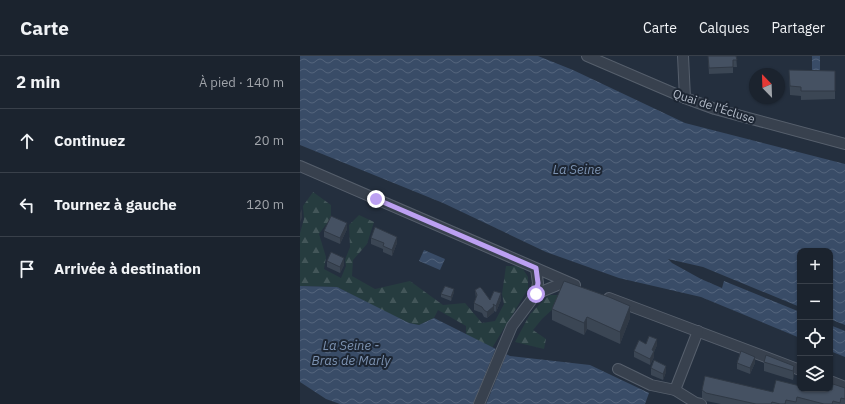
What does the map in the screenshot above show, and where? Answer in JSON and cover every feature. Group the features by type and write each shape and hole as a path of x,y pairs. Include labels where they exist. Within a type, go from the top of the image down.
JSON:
{"street":[{"name":"Quai de l'Écluse","path":"587,56 685,98 715,109 845,144"},
{"path":"683,56 685,98"},
{"path":"300,166 566,282 588,290"},
{"path":"479,404 512,326 536,294 538,283 536,268"},
{"path":"536,294 566,282"},
{"path":"602,295 797,369"},
{"path":"675,390 698,331"},
{"path":"618,369 651,385 675,390 696,403 701,404"},
{"path":"833,382 845,387"}],"green space":[{"path":"313,192 331,205 331,218 319,234 326,257 324,269 341,278 346,266 345,260 350,247 349,225 359,215 374,222 367,244 353,260 352,276 375,289 410,281 443,305 465,303 482,323 495,321 504,304 502,294 506,266 521,266 528,277 528,289 492,348 466,335 466,326 438,310 434,318 419,325 409,323 393,316 337,287 300,286 300,233 304,219 303,206"},
{"path":"549,295 559,295 554,308 533,330 546,339 544,349 515,342 530,314"}],"water":[{"name":"La Seine","path":"300,56 538,56 573,70 685,123 845,164 845,325 833,320 833,248 797,248 797,306 703,267 668,259 672,263 701,279 722,288 724,281 797,311 797,337 701,297 619,278 546,252 443,203 300,145"},
{"path":"812,56 820,56 820,72 812,72"},
{"path":"424,250 445,259 440,270 419,261"},
{"name":"La Seine - Bras de Marly","path":"300,286 337,287 409,323 419,325 434,318 510,356 590,365 649,393 645,404 340,404 326,399 300,382"},
{"path":"833,326 845,331 845,357 833,352"}],"pier":[{"path":"496,348 507,353 486,404 473,404"}],"building":[{"path":"708,56 736,56 737,60 733,60 733,67 709,68"},
{"path":"789,70 835,71 835,91 801,91 801,87 790,86"},
{"path":"331,216 347,223 340,238 324,231"},
{"path":"375,227 397,237 392,250 383,246 384,243 371,238"},
{"path":"331,252 344,258 340,267 327,261"},
{"path":"564,281 630,306 620,332 587,317 584,323 552,309"},
{"path":"445,286 454,289 451,297 441,294"},
{"path":"480,287 490,300 494,291 501,293 496,306 493,304 494,306 487,312 482,307 474,303 477,295 475,290"},
{"path":"649,336 657,339 650,359 634,351 639,340 646,344"},
{"path":"741,351 755,357 750,368 737,363"},
{"path":"766,355 794,366 793,371 764,362"},
{"path":"654,360 666,366 663,374 651,368"},
{"path":"705,376 773,392 776,380 797,385 797,392 833,392 833,384 845,388 845,399 841,398 840,403 833,401 832,404 824,404 797,397 796,402 786,400 785,404 772,402 771,404 756,404 706,393 702,390"}],"route":[{"path":"376,199 536,268 538,283 536,294"}]}
